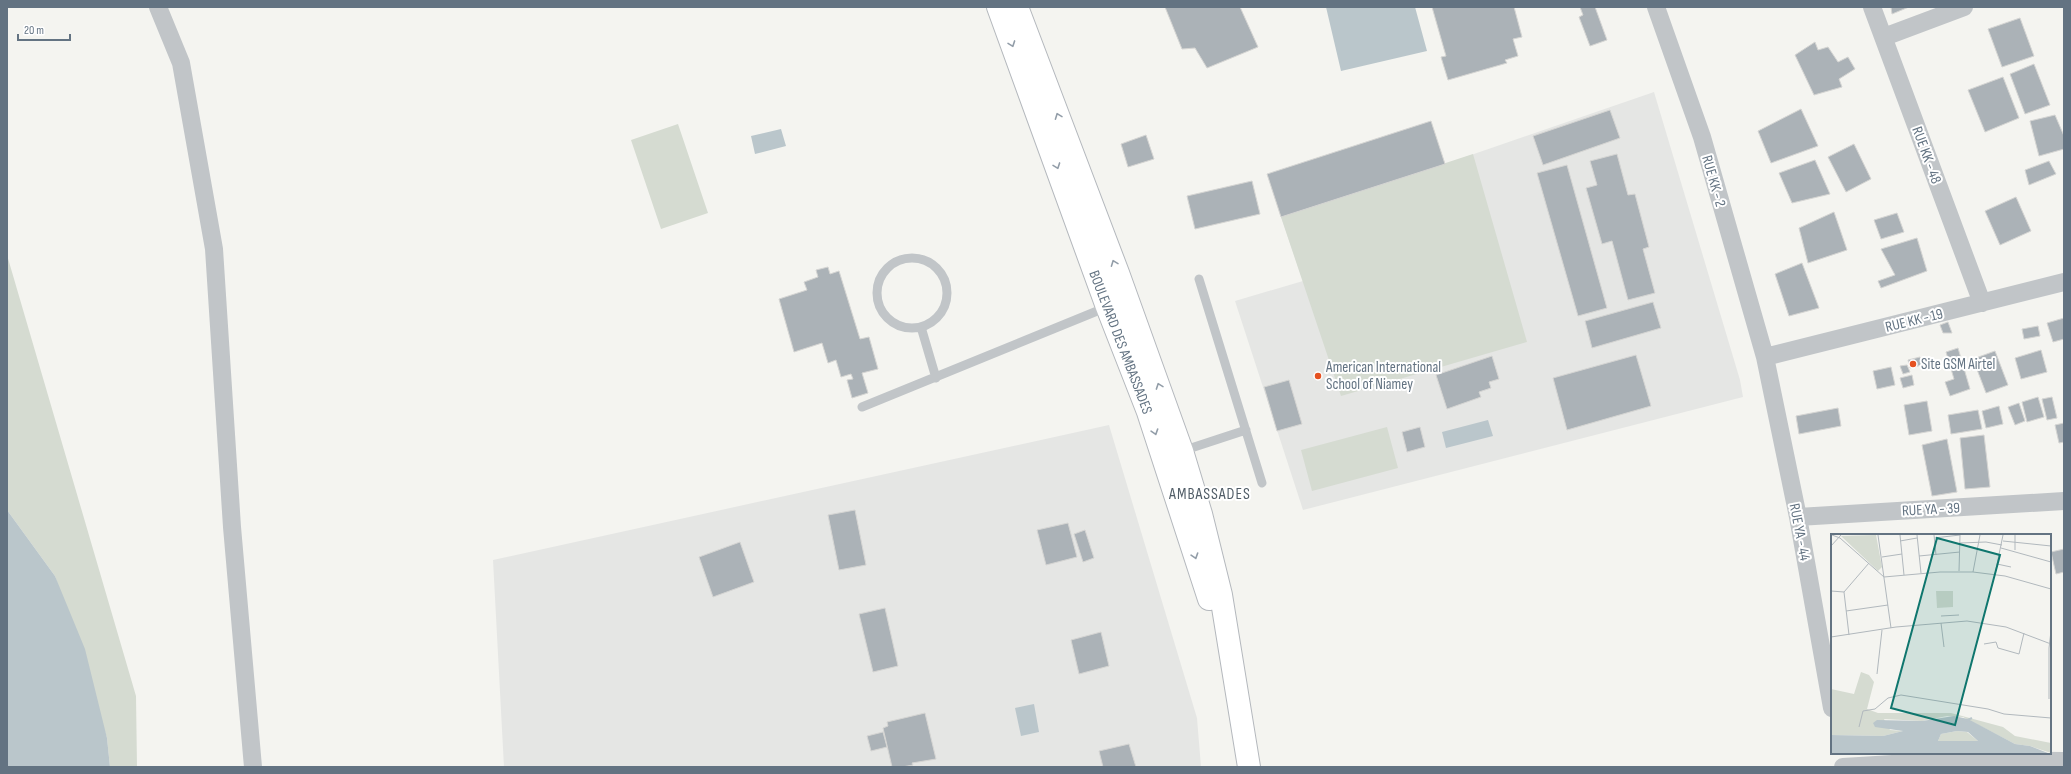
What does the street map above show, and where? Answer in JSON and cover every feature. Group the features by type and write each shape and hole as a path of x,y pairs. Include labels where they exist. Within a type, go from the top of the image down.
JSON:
{"main road":[{"name":"BOULEVARD DES AMBASSADES","path":"998,7 1117,302 1182,451 1201,514 1221,595 1249,767"},
{"name":"BOULEVARD DES AMBASSADES","path":"1017,7 1117,302 1148,412 1235,680"}],"street":[{"path":"158,7 181,63 214,249 232,527 254,767"},
{"name":"RUE KK - 2","path":"1656,7 1702,137 1765,357"},
{"name":"RUE KK - 48","path":"1872,7 1982,303"},
{"path":"1884,37 1964,7"},
{"name":"RUE KK - 19","path":"1765,357 2064,282"},
{"name":"RUE YA - 44","path":"1765,357 1798,517 1831,702"},
{"name":"RUE YA - 39","path":"1798,517 2064,501"},
{"path":"1840,754 1843,767 2064,761"}],"lane":[{"path":"912,258 925,260 934,266 942,275 946,288 945,305 938,317 921,327 909,328 895,324 886,317 879,307 877,285 882,274 894,262 912,258"},
{"path":"1199,279 1262,483"},
{"path":"862,407 936,378 1117,302"},
{"path":"921,327 936,378"},
{"path":"1182,451 1246,430"}],"shaded area":[{"path":"1326,7 1415,7 1427,51 1341,71"},
{"path":"1654,92 1740,380 1743,397 1303,510 1235,301 1303,281 1281,217 1445,164"},
{"path":"678,124 708,213 661,229 631,140"},
{"path":"781,129 786,146 755,154 751,136"},
{"path":"1473,154 1527,342 1341,396 1281,217"},
{"path":"7,255 136,696 137,767 110,767 107,738 55,576 7,510"},
{"path":"1488,420 1493,436 1446,448 1442,432"},
{"path":"1109,425 1197,718 1201,767 504,767 493,560"},
{"path":"1387,427 1398,468 1312,491 1301,450"},
{"path":"7,510 55,576 85,649 107,738 110,767 7,767"},
{"path":"1034,704 1039,732 1021,736 1015,708"}],"building":[{"path":"1165,7 1240,7 1258,47 1207,68 1195,48 1182,49"},
{"path":"1432,7 1514,7 1522,37 1513,39 1518,56 1505,60 1507,63 1448,80 1441,57 1446,56"},
{"path":"1580,7 1595,7 1607,40 1590,46 1579,17 1583,15"},
{"path":"1891,7 1909,7 1892,14"},
{"path":"2020,18 2034,56 2002,67 1988,29"},
{"path":"1815,42 1818,50 1828,47 1838,62 1848,57 1855,69 1839,79 1842,87 1814,95 1795,55"},
{"path":"2034,64 2050,105 2025,114 2010,74"},
{"path":"2003,77 2019,118 1985,132 1968,90"},
{"path":"1801,109 1818,146 1771,163 1758,131"},
{"path":"1610,110 1620,138 1543,165 1533,136"},
{"path":"2055,115 2064,136 2064,149 2039,156 2030,121"},
{"path":"1431,121 1445,164 1281,217 1267,174"},
{"path":"1146,135 1154,159 1128,167 1121,144"},
{"path":"1854,144 1871,179 1846,192 1828,157"},
{"path":"1617,154 1628,195 1635,194 1649,247 1643,249 1655,293 1628,300 1612,241 1602,244 1586,188 1597,185 1590,161"},
{"path":"1815,160 1830,194 1792,203 1779,173"},
{"path":"2049,161 2056,174 2029,185 2025,170"},
{"path":"1567,165 1607,308 1578,316 1537,173"},
{"path":"1252,181 1260,214 1195,229 1187,196"},
{"path":"2016,197 2031,231 2000,245 1985,211"},
{"path":"1834,212 1847,250 1808,263 1799,228"},
{"path":"1897,213 1904,232 1881,239 1874,220"},
{"path":"1917,238 1927,271 1881,288 1878,281 1895,275 1881,249"},
{"path":"1802,263 1819,308 1789,316 1775,274"},
{"path":"828,267 830,274 839,271 860,339 869,337 878,369 862,373 868,393 852,398 847,380 853,379 851,374 841,377 836,360 828,363 822,343 794,352 779,299 807,290 804,282 818,277 816,270"},
{"path":"1653,302 1661,328 1592,348 1585,321"},
{"path":"2064,318 2064,339 2053,342 2047,323"},
{"path":"1948,322 1952,333 1943,333 1940,325"},
{"path":"2038,326 2040,336 2024,339 2022,329"},
{"path":"1958,348 1970,389 1950,396 1945,382 1954,379 1946,352"},
{"path":"2041,350 2047,372 2021,379 2015,358"},
{"path":"1995,351 2008,385 1986,393 1973,359"},
{"path":"1636,355 1651,406 1567,430 1553,378"},
{"path":"1492,356 1499,379 1489,382 1491,388 1479,392 1481,397 1447,409 1436,375"},
{"path":"1920,357 1922,365 1910,368 1908,360"},
{"path":"1907,365 1910,372 1903,374 1900,366"},
{"path":"1891,367 1895,385 1877,389 1873,371"},
{"path":"1912,375 1914,385 1903,388 1900,378"},
{"path":"1289,380 1302,424 1277,431 1264,387"},
{"path":"2038,397 2044,417 2027,422 2022,402"},
{"path":"2052,397 2057,418 2047,420 2042,399"},
{"path":"1927,401 1932,431 1909,435 1904,405"},
{"path":"2019,403 2025,421 2015,425 2008,407"},
{"path":"1999,406 2003,424 1986,428 1982,411"},
{"path":"1838,408 1841,426 1799,434 1796,416"},
{"path":"1978,410 1982,429 1951,434 1948,415"},
{"path":"2064,423 2064,442 2059,443 2055,425"},
{"path":"1420,427 1425,447 1407,452 1402,432"},
{"path":"1984,435 1990,487 1965,489 1960,438"},
{"path":"1947,439 1957,492 1932,496 1922,445"},
{"path":"855,510 866,565 839,570 828,515"},
{"path":"1068,523 1077,557 1046,565 1037,530"},
{"path":"1085,530 1094,558 1083,562 1074,534"},
{"path":"740,542 754,582 713,597 699,557"},
{"path":"2064,549 2064,572 2056,574 2051,552"},
{"path":"885,608 898,666 873,672 859,614"},
{"path":"1101,632 1109,666 1079,674 1071,640"},
{"path":"925,713 936,759 912,763 913,765 902,767 892,767 883,728 888,726 887,722"},
{"path":"883,732 887,747 871,751 867,736"},
{"path":"1129,744 1136,767 1103,767 1099,751"}],"place":[{"name":"Site GSM Airtel","path":"1913,364"},
{"name":"American International School of Niamey","path":"1318,376"}],"district":[{"name":"AMBASSADES","path":"1210,493"}]}
